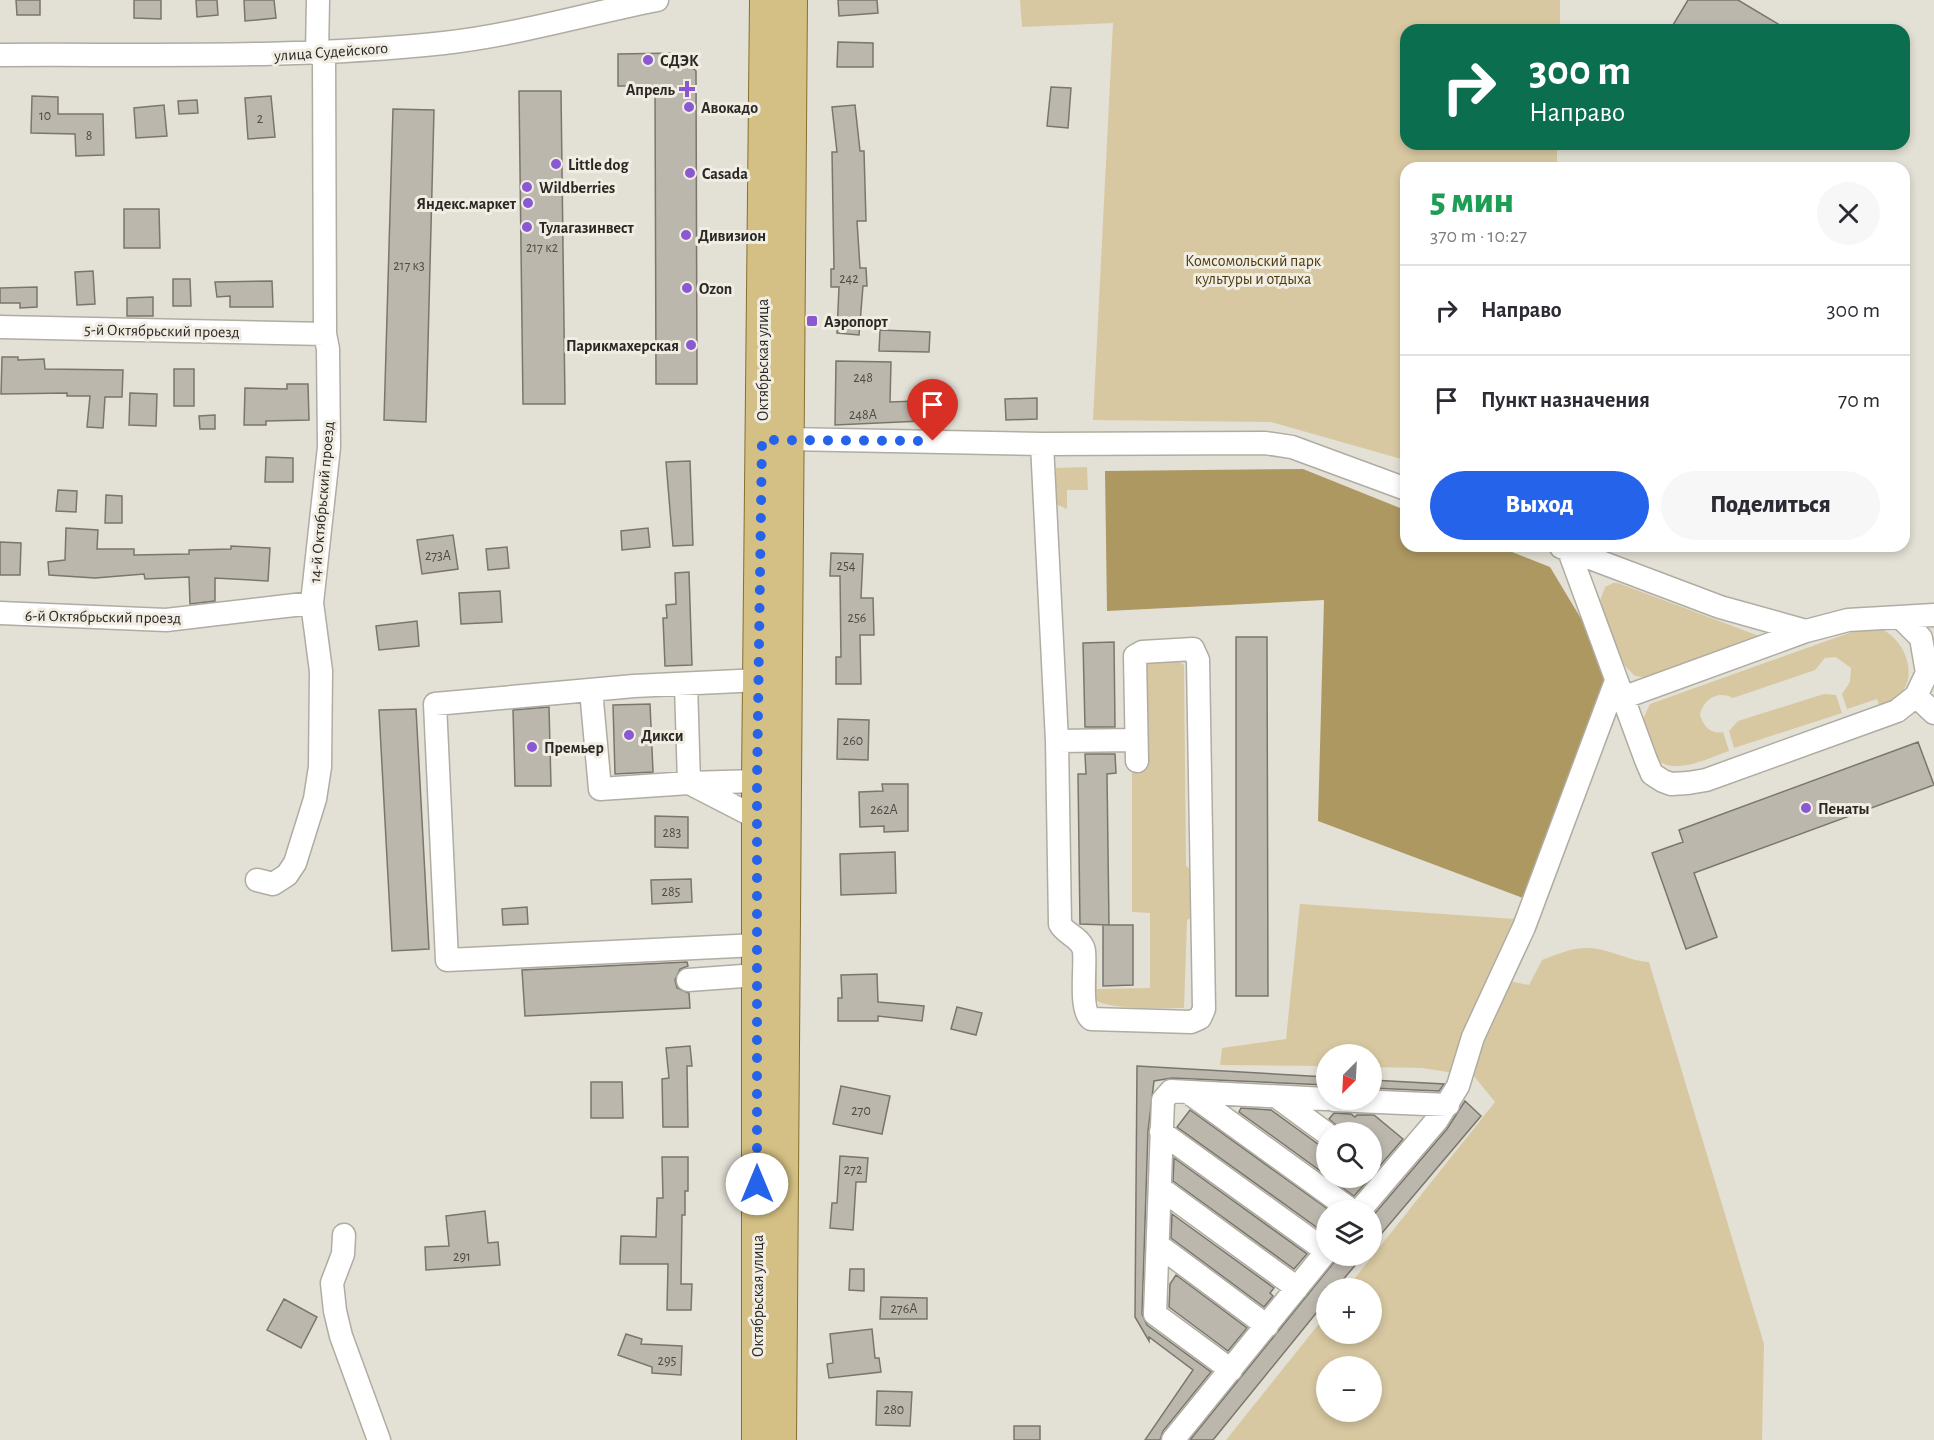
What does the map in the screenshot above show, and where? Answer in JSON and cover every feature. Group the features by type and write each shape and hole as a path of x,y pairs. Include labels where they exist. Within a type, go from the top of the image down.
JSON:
{"main road":[{"name":"Октябрьская улица","path":"765,0 774,439 781,1440"},
{"name":"Октябрьская улица","path":"757,1440 757,781 792,0"}],"street":[{"name":"14-й Октябрьский проезд","path":"257,880 273,884 287,875 305,836 315,799 320,767 321,671 312,603 329,447 318,0"},
{"name":"улица Судейского","path":"0,56 320,54 444,43 501,35 657,0"},
{"name":"5-й Октябрьский проезд","path":"0,327 325,334"},
{"path":"774,439 1042,444 1265,443 1292,447 1400,487"},
{"path":"1042,444 1057,741 1060,924 1065,933 1078,939 1084,950 1086,1014 1095,1021 1191,1022 1200,1018 1204,1009 1198,660 1193,650 1142,651 1136,654 1137,750 1057,741"},
{"path":"1565,552 1652,774 1671,784 1706,780 1897,711 1916,696 1927,673 1923,645 1916,633 1900,618"},
{"path":"1574,552 1720,607 1806,631"},
{"name":"6-й Октябрьский проезд","path":"0,613 166,620 312,603"},
{"path":"1619,690 1848,620 1934,615"},
{"path":"757,945 447,960 435,704 591,690 760,681"},
{"path":"686,684 689,783"},
{"path":"591,690 600,789 757,781"},
{"path":"1382,1169 1448,1105 1458,1086 1473,1037 1524,927 1619,690"},
{"path":"1916,696 1934,713"},
{"path":"689,783 757,818"},
{"path":"688,980 757,975"},
{"path":"1232,1370 1155,1314 1162,1105 1165,1096 1171,1092 1316,1099"},
{"path":"1188,1092 1337,1200"},
{"path":"1277,1097 1316,1126"},
{"path":"1382,1102 1448,1105"},
{"path":"1161,1132 1316,1244"},
{"path":"1160,1188 1297,1288"},
{"path":"344,1235 344,1254 332,1283 335,1311 341,1336 379,1440"},
{"path":"1158,1245 1267,1326"},
{"path":"1173,1440 1316,1264"}],"green space":[{"name":"Комсомольский парк культуры и отдыха","path":"1020,0 1560,0 1560,24 1400,24 1400,150 1557,150 1557,162 1400,162 1400,459 1271,422 1093,420 1113,23 1022,27"},
{"path":"1087,467 1088,490 1067,490 1067,509 1056,504 1056,468"},
{"path":"1613,583 1759,636 1650,678 1635,676 1621,662 1600,601 1605,587"},
{"path":"1878,628 1894,638 1900,645 1908,663 1909,673 1901,694 1881,710 1877,699 1847,709 1842,694 1850,682 1851,668 1836,657 1825,658 1815,670 1733,698 1722,695 1708,700 1700,714 1701,718 1711,731 1723,732 1729,751 1681,766 1662,763 1656,757 1642,721 1650,704 1849,633"},
{"path":"1179,661 1184,665 1186,866 1198,874 1198,915 1187,920 1184,1008 1135,1008 1108,1005 1098,1001 1091,994 1090,965 1097,965 1097,989 1150,988 1150,913 1132,912 1132,765 1145,663"},
{"path":"1824,694 1836,695 1842,713 1734,748 1729,731 1738,721"},
{"path":"1300,904 1515,919 1509,981 1529,985 1542,960 1576,949 1598,949 1649,962 1764,1344 1762,1440 1226,1440 1316,1328 1316,1344 1382,1344 1382,1278 1355,1278 1365,1266 1382,1266 1382,1244 1495,1102 1474,1076 1422,1068 1382,1067 1382,1044 1316,1044 1316,1066 1220,1065 1222,1048 1286,1039"}],"shaded area":[{"path":"1303,469 1400,508 1400,552 1512,552 1550,567 1583,622 1605,683 1523,898 1318,821 1324,600 1107,611 1105,471"}],"building":[{"path":"16,0 40,0 40,15 17,15"},
{"path":"134,0 161,0 161,19 134,18"},
{"path":"196,0 217,0 218,15 197,17"},
{"path":"244,0 274,0 276,18 245,21"},
{"path":"838,0 877,0 878,13 839,16"},
{"path":"1688,0 1738,0 1778,24 1674,24"},
{"path":"838,42 873,43 873,67 837,67"},
{"path":"677,53 696,71 697,384 656,384 655,86 618,86 618,54"},
{"path":"1051,87 1071,88 1068,128 1047,126"},
{"path":"519,91 561,91 565,404 523,404"},
{"path":"32,96 58,97 58,114 103,114 104,155 76,156 75,134 31,133"},
{"path":"271,96 275,137 248,139 245,98"},
{"path":"197,100 198,113 179,114 178,101"},
{"path":"164,105 167,136 136,138 134,108"},
{"path":"855,105 860,151 864,151 866,221 857,221 860,268 866,268 867,286 863,286 859,335 837,333 839,287 831,287 831,269 834,269 832,152 837,152 832,107"},
{"path":"393,109 434,110 426,422 384,420"},
{"path":"124,209 159,209 160,248 124,248"},
{"path":"93,271 95,304 77,305 75,272"},
{"path":"173,279 190,279 191,306 173,306"},
{"path":"272,281 273,307 230,307 230,296 217,297 215,282"},
{"path":"37,287 37,307 20,308 20,303 0,303 0,288"},
{"path":"153,297 153,316 127,316 127,298"},
{"path":"880,330 930,332 929,352 879,351"},
{"path":"2,357 18,357 18,360 44,359 45,369 123,370 122,397 105,397 103,428 87,427 90,396 67,396 67,393 1,394"},
{"path":"836,361 891,362 890,402 942,400 943,420 835,425"},
{"path":"174,369 194,369 194,406 174,406"},
{"path":"287,384 308,384 309,420 266,421 266,425 244,425 245,388 287,389"},
{"path":"130,393 157,394 156,426 129,425"},
{"path":"1037,398 1037,419 1006,420 1005,399"},
{"path":"215,415 215,429 200,429 199,416"},
{"path":"266,457 293,458 293,482 265,482"},
{"path":"690,461 693,545 673,546 666,462"},
{"path":"58,490 77,491 76,512 56,511"},
{"path":"106,495 122,496 122,523 105,523"},
{"path":"66,528 98,530 97,549 134,549 134,555 189,554 189,550 231,549 231,546 270,548 268,581 215,578 215,601 190,604 189,577 145,579 144,574 95,578 49,575 48,562 65,560"},
{"path":"648,528 650,547 622,550 621,531"},
{"path":"453,535 458,569 422,574 417,540"},
{"path":"0,542 21,543 20,575 0,575"},
{"path":"507,547 509,568 488,570 486,549"},
{"path":"831,553 863,554 861,598 873,598 874,635 860,635 861,684 836,684 836,657 841,657 840,576 830,576"},
{"path":"689,572 692,665 665,666 663,618 667,618 666,605 676,604 675,573"},
{"path":"500,591 502,622 461,624 459,593"},
{"path":"417,621 419,646 379,650 376,626"},
{"path":"1236,637 1267,637 1268,996 1236,996"},
{"path":"1114,642 1115,727 1085,727 1083,643"},
{"path":"650,704 653,772 615,774 613,705"},
{"name":"Премьер","path":"549,707 551,786 515,786 513,710"},
{"path":"416,709 429,949 392,951 379,710"},
{"path":"838,719 869,720 868,760 837,759"},
{"name":"Пенаты","path":"1918,742 1934,785 1694,873 1717,937 1686,949 1652,853 1683,842 1679,830"},
{"path":"1085,754 1115,754 1116,773 1107,774 1109,925 1080,924 1078,774 1086,774"},
{"path":"882,784 908,784 908,831 884,832 884,826 860,827 859,792 883,791"},
{"path":"655,816 688,817 688,848 655,847"},
{"path":"895,852 896,893 841,895 840,854"},
{"path":"691,879 692,902 652,904 651,880"},
{"path":"527,907 528,924 503,925 502,909"},
{"path":"1103,925 1133,925 1133,985 1103,986"},
{"path":"687,962 688,966 680,969 675,980 677,988 689,993 690,1008 525,1016 522,970"},
{"path":"877,974 878,1002 924,1006 922,1021 878,1016 878,1021 838,1021 838,998 842,998 841,975"},
{"path":"957,1007 982,1013 976,1035 951,1029"},
{"path":"690,1046 692,1066 687,1066 688,1127 663,1127 662,1079 669,1078 666,1048"},
{"path":"1137,1066 1316,1076 1316,1085 1172,1078 1154,1081 1148,1131 1142,1314 1147,1325 1211,1372 1163,1431 1160,1440 1145,1440 1193,1370 1149,1337 1149,1341 1135,1317"},
{"path":"1382,1081 1444,1084 1439,1091 1382,1088"},
{"path":"591,1082 622,1082 623,1118 591,1118"},
{"path":"841,1086 890,1096 882,1134 833,1124"},
{"path":"1465,1101 1481,1116 1382,1233 1382,1205 1447,1129"},
{"path":"1241,1108 1271,1110 1316,1143 1316,1168 1239,1112"},
{"path":"1190,1110 1316,1201 1316,1227 1177,1127"},
{"path":"1334,1113 1351,1114 1355,1117 1374,1115 1403,1139 1382,1163 1382,1122 1332,1122 1329,1119"},
{"path":"840,1156 868,1158 866,1182 856,1182 853,1230 830,1228 832,1203 837,1203"},
{"path":"662,1157 688,1157 688,1191 685,1191 685,1215 682,1215 681,1284 692,1284 691,1310 667,1310 668,1264 620,1264 621,1236 656,1237 657,1198 663,1198"},
{"path":"1174,1158 1307,1254 1294,1269 1173,1181"},
{"path":"1343,1188 1361,1188 1354,1196"},
{"path":"485,1211 488,1243 498,1242 500,1265 426,1270 425,1247 449,1246 446,1216"},
{"path":"1172,1214 1274,1288 1270,1293 1273,1296 1264,1307 1171,1238"},
{"path":"1331,1266 1355,1266 1344,1278 1321,1278"},
{"path":"850,1269 864,1269 864,1291 849,1290"},
{"path":"1176,1275 1247,1328 1228,1351 1169,1307 1170,1284"},
{"path":"1316,1284 1316,1313 1213,1440 1190,1440"},
{"path":"881,1297 927,1298 927,1319 880,1319"},
{"path":"284,1299 317,1317 301,1348 267,1330"},
{"path":"872,1329 875,1358 879,1358 881,1372 829,1378 827,1364 833,1363 830,1334"},
{"path":"626,1334 642,1339 641,1344 682,1346 681,1375 652,1373 652,1367 618,1355"},
{"path":"877,1391 912,1392 910,1426 876,1425"},
{"path":"1014,1426 1040,1426 1040,1440 1014,1440"}],"place":[{"name":"СДЭК","path":"648,60"},
{"name":"Апрель","path":"687,89"},
{"name":"Авокадо","path":"689,107"},
{"name":"Little dog","path":"556,164"},
{"name":"Casada","path":"690,173"},
{"name":"Wildberries","path":"527,187"},
{"name":"Яндекс.маркет","path":"528,203"},
{"name":"Тулагазинвест","path":"527,227"},
{"name":"Дивизион","path":"686,235"},
{"name":"Ozon","path":"687,288"},
{"name":"Аэропорт","path":"812,321"},
{"name":"Парикмахерская","path":"691,345"},
{"name":"Дикси","path":"629,735"},
{"name":"Премьер","path":"532,747"},
{"name":"Пенаты","path":"1806,808"}],"route":[{"path":"757,1184 757,781 762,440 933,441"}]}
